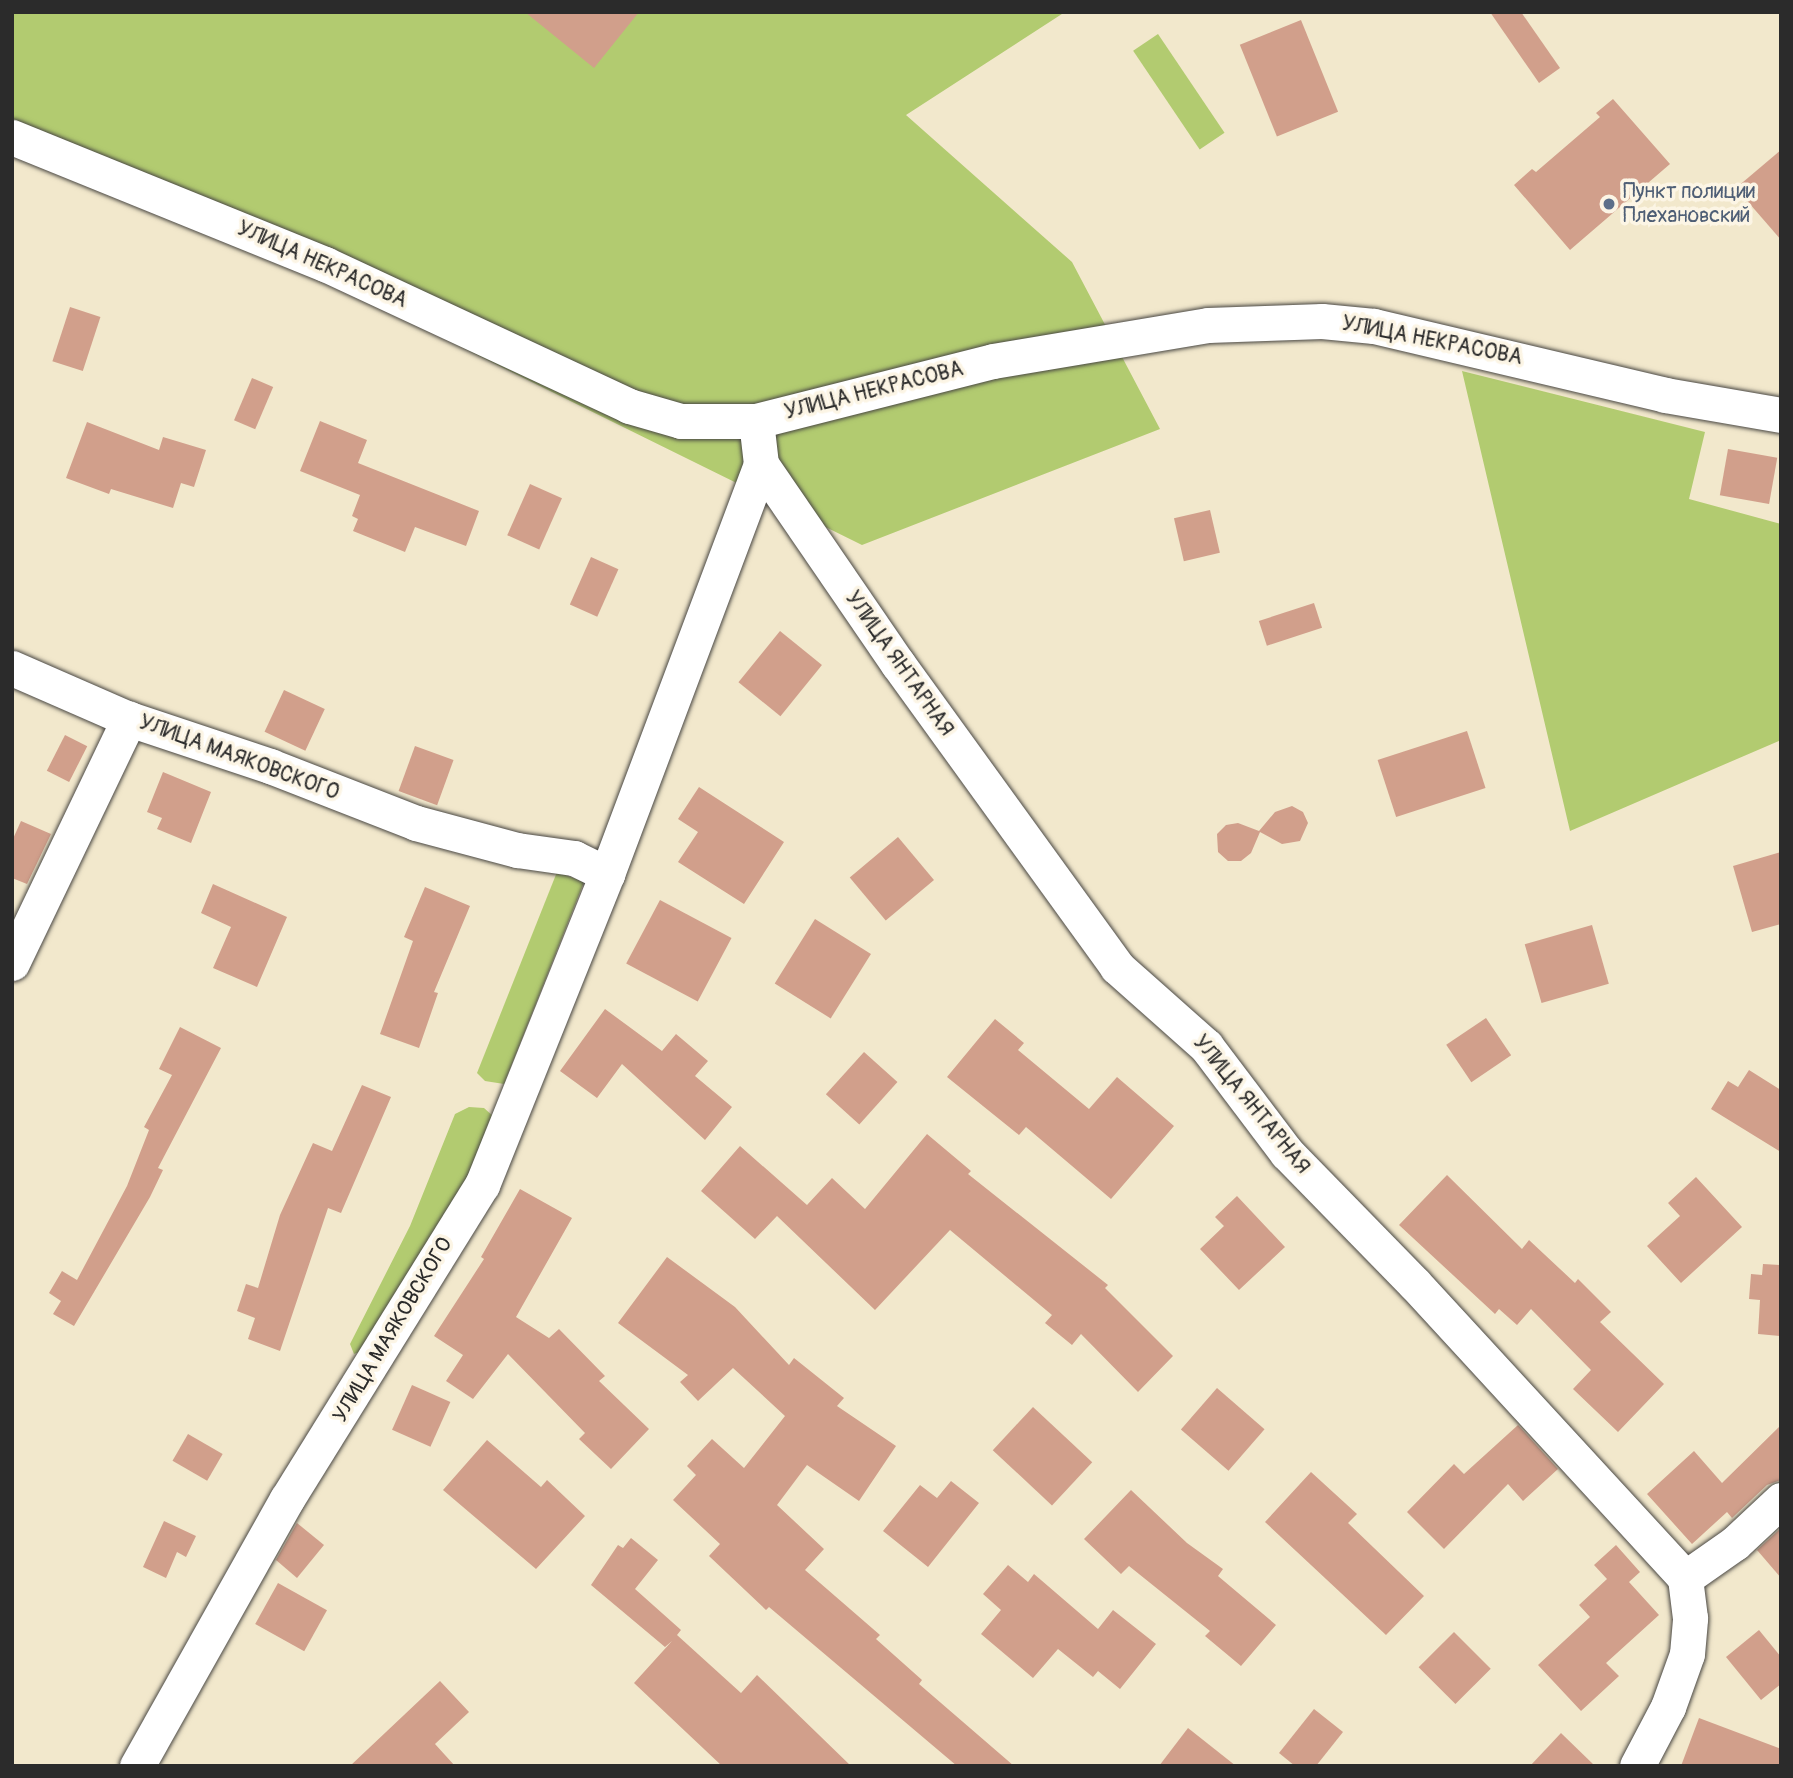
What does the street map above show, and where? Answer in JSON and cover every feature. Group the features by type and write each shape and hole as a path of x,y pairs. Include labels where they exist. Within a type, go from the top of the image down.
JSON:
{"street":[{"name":"УЛИЦА НЕКРАСОВА","path":"12,137 325,264 629,406 681,421 757,421 993,362 1208,325 1322,321 1374,326 1665,395 1781,415"},
{"name":"УЛИЦА МАЯКОВСКОГО","path":"137,1766 287,1499 482,1185 607,874 761,464 757,421"},
{"name":"УЛИЦА ЯНТАРНАЯ","path":"761,464 898,664 1117,967 1206,1046 1287,1153 1414,1283 1685,1578"},
{"path":"12,668 129,719"},
{"name":"УЛИЦА МАЯКОВСКОГО","path":"12,964 129,719 270,766 415,823 517,850 574,858 607,874"},
{"path":"1637,1766 1668,1707 1687,1654 1690,1618 1685,1578 1735,1543 1781,1500"}],"green space":[{"path":"12,12 1065,12 906,115 1072,262 1160,429 862,545 119,178 12,137"},
{"path":"1158,34 1225,133 1200,149 1133,51"},
{"path":"1462,371 1705,432 1689,499 1781,524 1781,740 1570,831"},
{"path":"557,872 584,882 504,1084 485,1081 477,1073"},
{"path":"469,1107 484,1108 494,1117 461,1193 359,1352 354,1354 350,1344 410,1226 455,1114"}],"building":[{"path":"525,12 639,12 594,68"},
{"path":"1490,12 1521,12 1560,68 1539,83"},
{"path":"1301,20 1338,112 1277,137 1240,45"},
{"path":"1613,99 1670,164 1570,250 1514,185 1532,169 1536,172 1600,117 1596,113"},
{"path":"1781,150 1781,240 1736,188"},
{"path":"70,307 100,317 83,371 52,361"},
{"path":"252,378 273,387 255,429 234,420"},
{"path":"320,421 367,440 358,463 479,511 466,546 415,527 405,552 353,531 358,519 352,516 360,495 300,471"},
{"path":"87,422 159,450 163,437 206,450 194,487 181,483 173,508 111,489 109,494 66,478"},
{"path":"1728,449 1777,458 1769,504 1720,495"},
{"path":"530,484 562,498 539,549 507,535"},
{"path":"1210,510 1220,553 1184,561 1174,518"},
{"path":"591,557 618,569 597,617 570,605"},
{"path":"1314,603 1322,628 1267,646 1259,621"},
{"path":"780,631 822,665 780,716 738,682"},
{"path":"284,690 325,709 305,751 265,732"},
{"path":"1467,731 1486,788 1396,817 1378,760"},
{"path":"65,735 87,746 69,782 47,771"},
{"path":"415,746 454,760 437,805 399,791"},
{"path":"163,772 211,792 191,843 157,829 162,818 147,812"},
{"path":"699,787 784,842 744,904 678,862 698,832 678,819"},
{"path":"1292,806 1303,812 1308,823 1300,841 1282,844 1260,832 1251,853 1241,861 1228,861 1218,852 1217,834 1226,825 1238,823 1259,831 1275,812"},
{"path":"21,821 51,834 27,884 12,878 12,841"},
{"path":"898,837 934,880 886,920 850,877"},
{"path":"1781,852 1781,924 1752,932 1733,866"},
{"path":"213,884 287,917 257,987 213,968 231,927 201,913"},
{"path":"425,887 470,906 434,992 438,993 419,1048 380,1034 413,941 404,937"},
{"path":"660,900 732,938 698,1002 626,964"},
{"path":"815,919 871,954 831,1018 775,983"},
{"path":"1592,925 1609,984 1542,1003 1525,944"},
{"path":"605,1009 662,1051 676,1034 708,1061 695,1076 732,1107 705,1140 622,1064 597,1098 560,1071"},
{"path":"1486,1018 1511,1055 1471,1082 1446,1045"},
{"path":"995,1019 1024,1043 1018,1050 1089,1109 1117,1077 1174,1126 1111,1199 1026,1127 1019,1135 947,1077"},
{"path":"180,1027 221,1048 158,1168 163,1170 150,1197 74,1326 53,1314 61,1301 49,1293 62,1271 77,1280 127,1186 149,1130 144,1127 172,1075 159,1069"},
{"path":"864,1052 897,1082 859,1124 826,1094"},
{"path":"1749,1070 1781,1090 1781,1152 1711,1109 1728,1081 1738,1087"},
{"path":"362,1085 391,1097 341,1213 328,1208 280,1351 248,1339 255,1318 237,1311 246,1284 258,1288 280,1215 313,1143 332,1151"},
{"path":"927,1134 971,1171 968,1174 1108,1285 1105,1288 1173,1356 1138,1392 1081,1334 1072,1345 1045,1323 1052,1315 950,1230 875,1310 777,1216 755,1239 701,1191 740,1146 807,1205 832,1178 865,1209"},
{"path":"1447,1175 1522,1249 1529,1240 1575,1283 1578,1279 1611,1312 1600,1322 1664,1384 1618,1432 1573,1389 1591,1370 1531,1309 1517,1325 1499,1309 1495,1314 1399,1225"},
{"path":"1696,1177 1742,1227 1681,1283 1647,1246 1680,1216 1668,1203"},
{"path":"520,1189 572,1218 516,1317 549,1338 559,1329 605,1376 599,1381 649,1429 611,1469 579,1439 585,1433 508,1354 473,1399 446,1381 463,1355 434,1336 484,1259 481,1257"},
{"path":"1237,1196 1285,1247 1239,1290 1200,1249 1224,1226 1215,1217"},
{"path":"667,1257 735,1307 789,1365 794,1358 844,1398 837,1406 896,1446 859,1501 807,1465 777,1505 824,1549 805,1570 880,1635 876,1639 922,1680 919,1684 1014,1766 957,1766 769,1607 766,1610 709,1556 720,1544 673,1500 696,1475 687,1466 712,1439 744,1468 785,1416 733,1368 698,1401 680,1382 688,1375 618,1323"},
{"path":"1763,1264 1781,1265 1781,1336 1758,1334 1760,1300 1749,1299 1751,1274 1762,1275"},
{"path":"412,1385 450,1402 430,1447 392,1430"},
{"path":"1217,1388 1265,1429 1228,1471 1181,1430"},
{"path":"1033,1407 1092,1462 1052,1505 993,1450"},
{"path":"1518,1425 1558,1469 1523,1501 1508,1484 1444,1549 1407,1512 1454,1464 1464,1474"},
{"path":"1781,1425 1781,1480 1767,1485 1732,1518 1727,1512 1692,1544 1647,1494 1694,1451 1722,1483"},
{"path":"188,1434 223,1454 207,1481 172,1461"},
{"path":"487,1440 541,1487 547,1480 585,1516 536,1569 443,1490"},
{"path":"1311,1472 1357,1514 1348,1523 1424,1596 1386,1635 1265,1522"},
{"path":"951,1481 979,1503 928,1567 883,1531 920,1485 937,1498"},
{"path":"1131,1490 1187,1543 1223,1569 1218,1576 1276,1625 1241,1666 1205,1636 1210,1631 1129,1566 1121,1574 1084,1539"},
{"path":"164,1521 196,1536 186,1557 177,1552 166,1578 143,1567"},
{"path":"297,1523 324,1545 297,1578 276,1560"},
{"path":"1781,1528 1781,1578 1757,1550"},
{"path":"631,1538 658,1560 635,1589 681,1630 677,1635 741,1693 757,1675 851,1766 722,1766 634,1683 672,1641 665,1647 591,1585 618,1545 623,1548"},
{"path":"1616,1545 1640,1572 1629,1582 1659,1615 1606,1663 1619,1676 1581,1711 1538,1665 1590,1617 1579,1605 1607,1579 1594,1565"},
{"path":"1008,1565 1028,1582 1034,1574 1098,1629 1113,1610 1156,1644 1120,1689 1098,1671 1093,1677 1058,1649 1033,1678 981,1634 1001,1610 983,1594"},
{"path":"278,1583 327,1610 304,1651 255,1624"},
{"path":"1759,1630 1781,1657 1781,1684 1761,1700 1726,1657"},
{"path":"1454,1632 1491,1669 1455,1704 1419,1667"},
{"path":"440,1681 469,1712 435,1744 455,1766 350,1766"},
{"path":"1314,1709 1343,1732 1316,1766 1295,1766 1279,1753"},
{"path":"1699,1718 1781,1749 1781,1766 1681,1766"},
{"path":"1188,1728 1236,1766 1159,1766"},
{"path":"1561,1733 1595,1766 1530,1766"}],"place":[{"name":"Пункт полиции Плехановский","path":"1609,204"}]}
